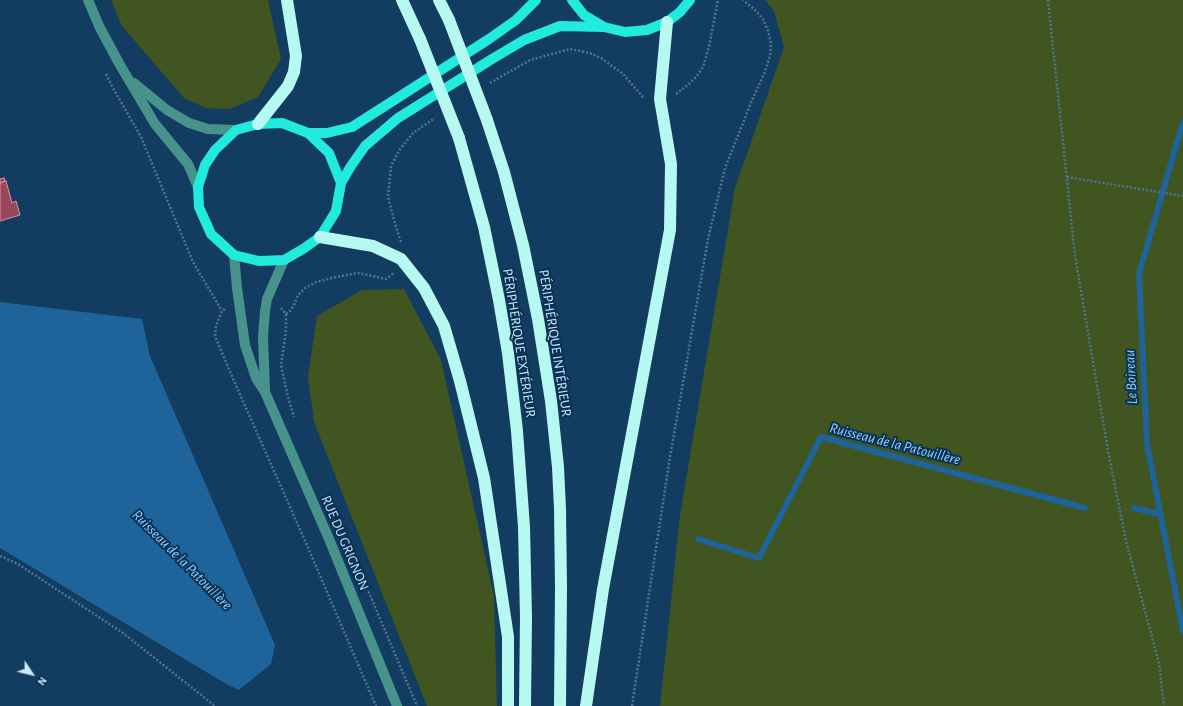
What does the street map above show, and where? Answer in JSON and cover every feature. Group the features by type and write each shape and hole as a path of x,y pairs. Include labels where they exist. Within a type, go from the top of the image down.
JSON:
{"highway":[{"path":"258,124 288,86 294,72 296,56 287,0"},
{"name":"PÉRIPHÉRIQUE EXTÉRIEUR","path":"402,0 420,39 459,138 484,227 499,300 508,353 517,423 524,527 526,617 525,706"},
{"name":"PÉRIPHÉRIQUE INTÉRIEUR","path":"439,0 449,20 487,120 504,172 523,245 538,319 551,401 558,467 561,586 560,706"},
{"path":"586,706 603,589 670,230 671,164 660,99 667,22"},
{"path":"320,237 373,246 401,259 424,288 444,326 460,382 484,478 508,637 508,706"}],"main road":[{"path":"536,0 516,20 400,98 352,127 327,133 308,133 282,123 258,124 236,130 215,150 205,166 198,187 199,207 211,234 234,255 259,260 284,260 320,237 336,211 341,183 351,166 365,146 398,118 524,40 560,26 604,27 625,32 647,30 667,22 680,12 690,0"},
{"path":"572,0 584,15 604,27"},
{"path":"308,133 329,153 341,183"}],"street":[{"path":"88,0 100,28 120,65 155,124 188,164 198,187"},
{"path":"130,80 167,110 189,123 208,129 236,130"},
{"name":"RUE DU GRIGNON","path":"234,255 236,288 246,345 256,378 265,392 329,539 397,706"},
{"name":"RUE DU GRIGNON","path":"265,392 263,338 265,311 267,299 284,260"}],"path":[{"path":"660,99 670,97 681,91 697,76 703,67 709,46 718,0"},
{"path":"632,706 669,463 708,239 725,168 765,72 770,56 771,43 763,19 743,0"},
{"path":"1048,0 1075,256 1109,456 1126,541 1159,663 1164,706"},
{"path":"103,68 112,88 141,137 193,262 222,311 216,326 215,336 376,706"},
{"path":"1067,177 1183,196"},
{"path":"286,314 286,330 281,365 288,397 296,423"},
{"path":"0,556 18,564 123,633 215,706"},
{"path":"355,558 417,706"}],"green space":[{"path":"111,0 268,0 281,59 258,97 229,109 206,108 184,98 122,26"},
{"path":"765,0 1183,0 1183,706 660,706 680,515 735,188 784,47 774,11"},
{"path":"404,289 441,360 494,596 497,706 427,706 314,422 308,377 317,316 362,290"}],"water":[{"path":"0,302 142,319 150,356 275,645 271,664 239,690 226,684 0,548"}],"building":[{"path":"4,178 5,181 0,183 0,179"},
{"path":"6,181 12,203 16,201 20,215 0,221 0,183"}],"waterway":[{"name":"Le Boireau","path":"1183,123 1139,274 1147,444 1183,631"},
{"name":"Ruisseau de la Patouillère","path":"698,539 759,558 821,437 1085,508"},
{"name":"Ruisseau de la Patouillère","path":"1134,508 1160,514"}]}
